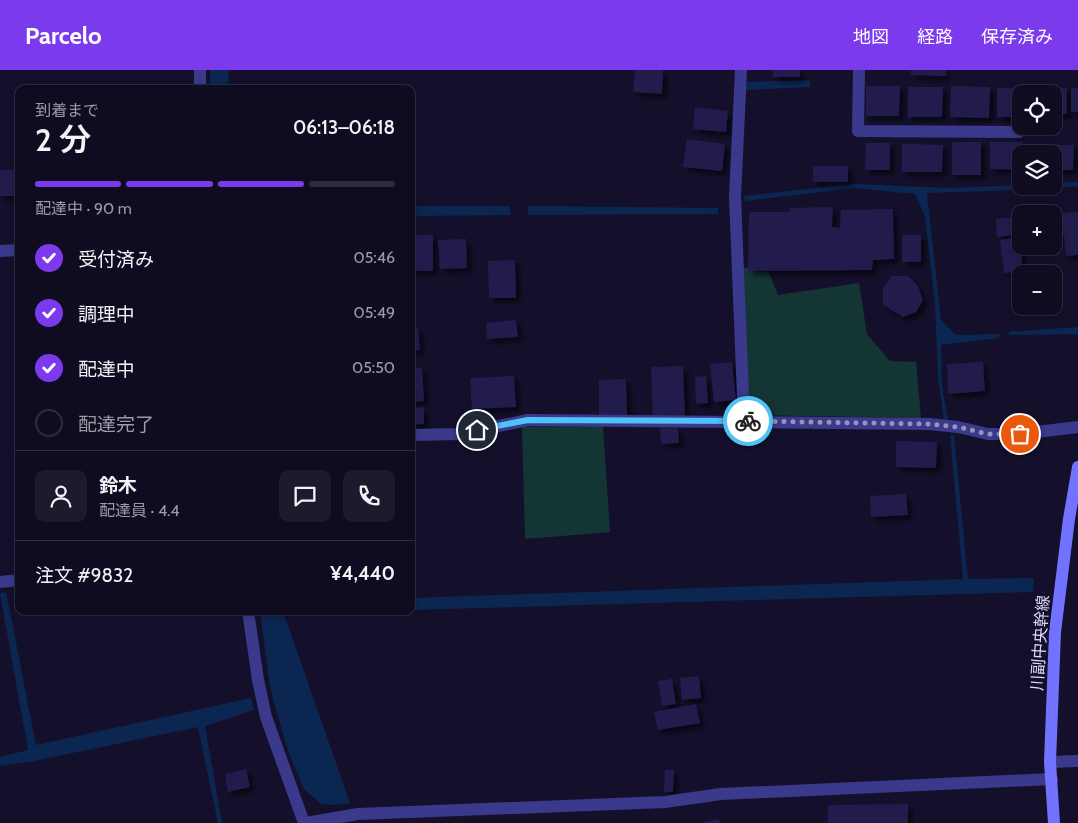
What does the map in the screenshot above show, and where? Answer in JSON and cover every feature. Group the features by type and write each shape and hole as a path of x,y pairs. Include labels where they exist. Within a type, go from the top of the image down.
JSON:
{"street":[{"path":"200,70 200,85"},
{"path":"741,70 735,197 744,421"},
{"path":"860,70 858,131 1012,132"},
{"path":"0,251 15,250"},
{"path":"415,435 460,434 528,420 929,424 958,427 988,434 1020,434 1078,427"},
{"name":"川副中央幹線","path":"1054,823 1050,762 1055,632 1069,519 1078,467"},
{"path":"0,582 15,580"},
{"path":"249,615 258,680 266,717 305,823 358,814 665,802 720,794 1052,780"},
{"path":"1050,762 1078,761"}],"green space":[{"path":"743,267 769,273 778,295 859,283 867,334 890,361 916,362 921,418 748,415"},
{"path":"603,426 610,532 525,539 522,427"}],"water":[{"path":"210,70 229,70 228,85 210,85"},
{"path":"810,80 810,87 746,90 746,82"},
{"path":"1078,182 1078,186 1062,188 1062,183"},
{"path":"853,184 950,188 1012,185 1012,190 927,193 941,320 956,335 999,334 999,338 941,345 942,387 948,420 944,419 938,378 935,304 925,216 915,194 854,188 745,201 744,196"},
{"path":"415,206 510,206 510,215 415,216"},
{"path":"528,206 718,208 718,214 528,215"},
{"path":"1078,327 1078,334 1009,335 1009,332"},
{"path":"950,435 954,436 968,579 1034,578 1033,592 415,610 415,598 963,579"},
{"path":"6,592 36,745 251,698 254,710 205,726 222,823 218,823 198,727 34,761 0,766 0,757 28,750 0,594"},
{"path":"261,615 284,615 350,803 321,804 304,789 288,751 268,674"}],"building":[{"path":"635,70 663,70 662,94 633,92"},
{"path":"773,70 800,70 800,77 773,77"},
{"path":"911,70 946,70 946,76 911,75"},
{"path":"866,86 900,86 899,116 866,116"},
{"path":"951,86 990,87 989,118 950,117"},
{"path":"908,87 943,87 942,117 908,117"},
{"path":"997,88 1012,88 1012,117 997,117"},
{"path":"1062,88 1067,88 1067,114 1062,114"},
{"path":"1071,88 1078,88 1078,112 1071,112"},
{"path":"695,107 728,111 726,132 693,129"},
{"path":"687,139 725,144 722,171 683,167"},
{"path":"952,142 981,142 981,175 952,175"},
{"path":"990,142 1023,142 1023,145 1012,145 1012,170 990,169"},
{"path":"866,143 890,143 890,170 865,170"},
{"path":"902,144 943,145 942,172 902,172"},
{"path":"1062,145 1074,145 1073,170 1062,170"},
{"path":"813,166 848,166 848,182 813,182"},
{"path":"0,170 15,170 15,196 0,196"},
{"path":"833,207 832,227 840,228 841,210 893,209 894,259 873,260 872,270 748,271 749,212 790,212 790,208"},
{"path":"1078,212 1078,255 1066,256 1062,213"},
{"path":"1012,217 1012,235 997,237 996,219"},
{"path":"415,235 433,235 433,271 415,271"},
{"path":"902,235 921,235 921,262 902,262"},
{"path":"1012,238 1012,255 1021,255 1022,265 1012,265 1012,272 1004,273 1000,240"},
{"path":"466,239 467,268 440,269 438,240"},
{"path":"515,260 516,298 489,298 488,261"},
{"path":"892,276 908,276 918,286 923,300 916,312 903,317 883,305 883,288"},
{"path":"516,320 518,337 487,339 486,323"},
{"path":"415,328 418,328 420,350 415,351"},
{"path":"732,362 736,400 714,402 710,364"},
{"path":"983,362 985,391 948,394 947,364"},
{"path":"683,366 685,417 653,418 651,367"},
{"path":"415,368 422,368 424,401 415,402"},
{"path":"514,376 516,407 472,409 470,378"},
{"path":"706,376 708,403 696,404 695,377"},
{"path":"626,379 627,415 599,415 599,380"},
{"path":"424,407 424,424 415,425 415,408"},
{"path":"660,428 678,428 679,443 661,444"},
{"path":"896,441 937,442 936,468 896,467"},
{"path":"906,494 908,515 871,517 870,496"},
{"path":"699,676 701,698 682,700 680,678"},
{"path":"672,679 676,704 662,706 658,681"},
{"path":"696,704 700,723 658,730 654,712"},
{"path":"246,769 250,787 228,792 225,774"},
{"path":"665,770 674,770 673,792 664,792"},
{"path":"908,804 908,823 828,823 828,805"},
{"path":"719,819 720,823 704,823 704,822"}],"way so far":[{"path":"748,421 929,424 958,427 988,434 1020,434"}],"route":[{"path":"477,430 528,420 748,421"}]}
